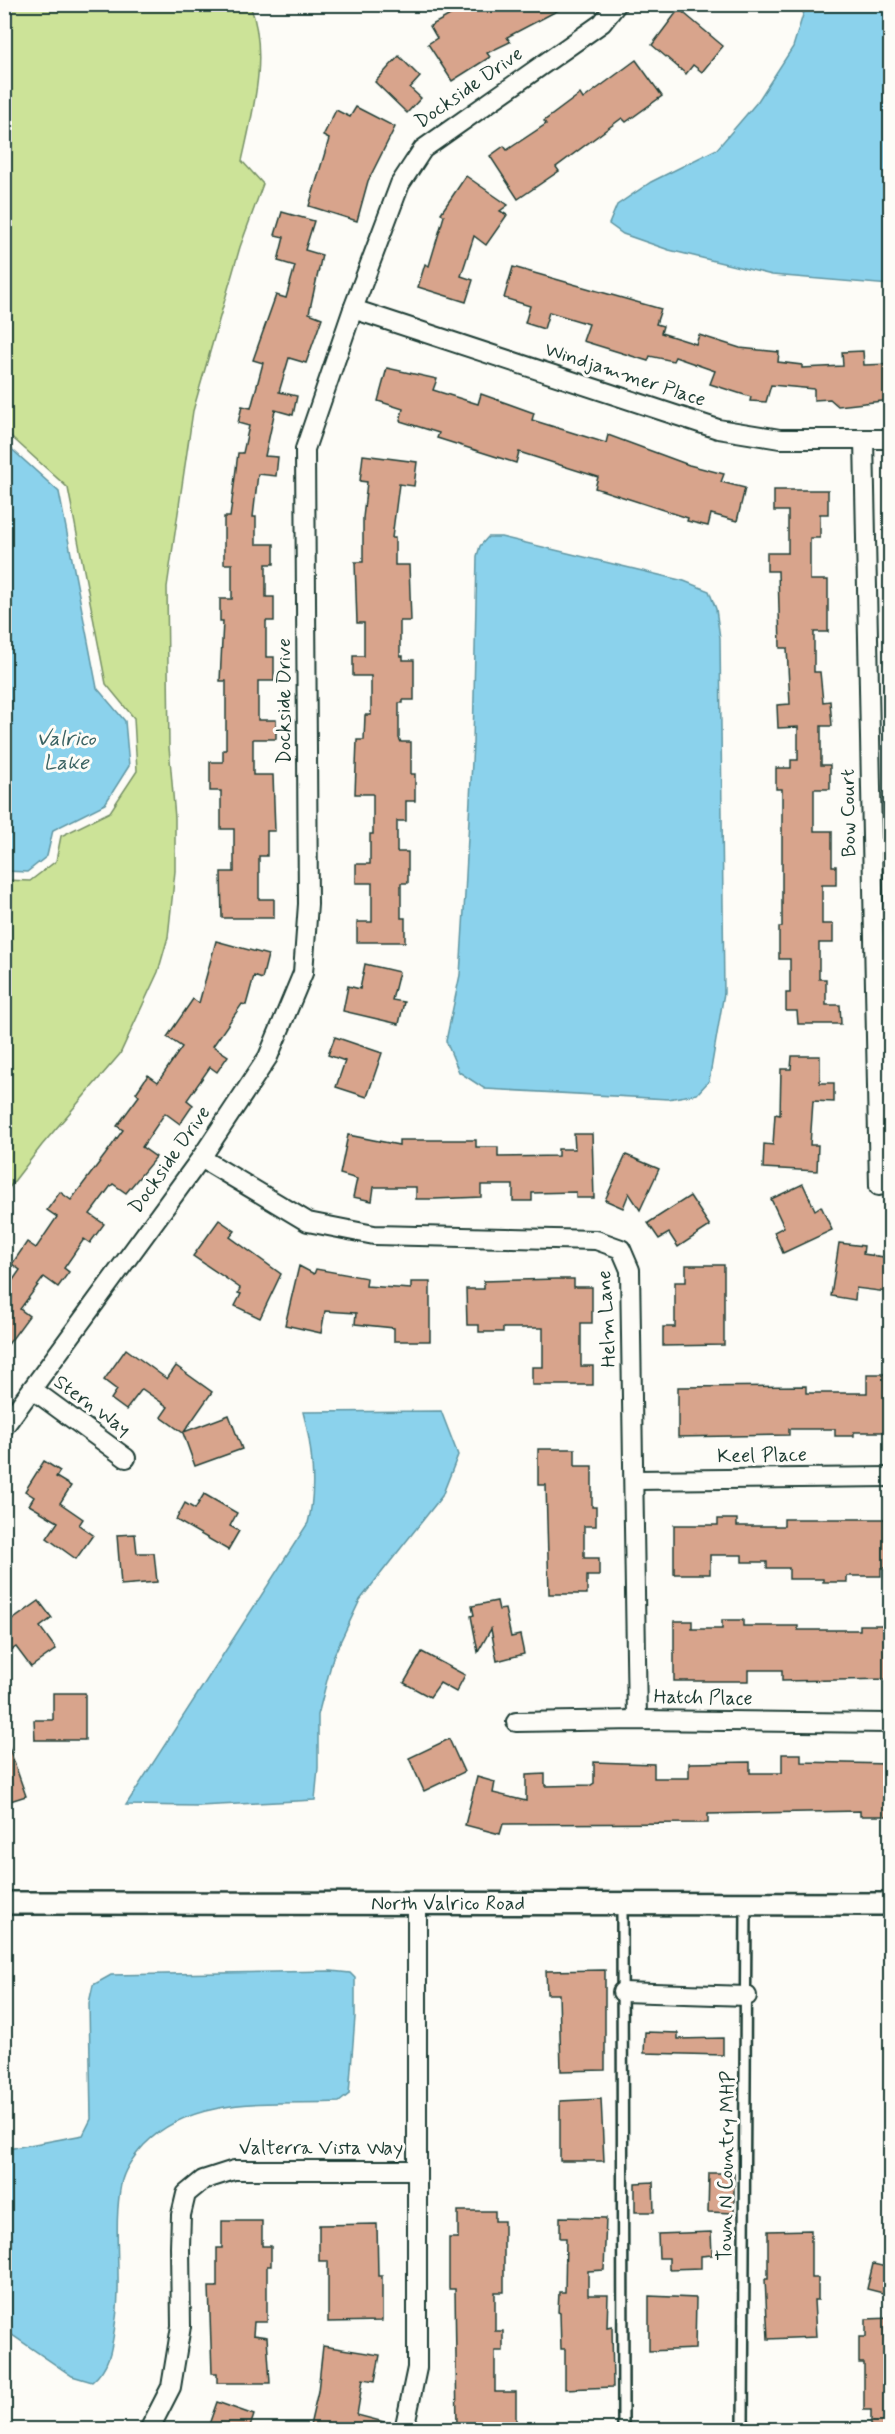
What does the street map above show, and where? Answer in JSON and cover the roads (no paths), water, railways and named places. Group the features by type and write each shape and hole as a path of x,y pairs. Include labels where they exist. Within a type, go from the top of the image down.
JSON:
{"street":[{"name":"Dockside Drive","path":"4,1427 201,1158 268,1058 303,973 308,904 305,449 353,309 400,184 423,149 602,23 617,4"},
{"name":"Windjammer Place","path":"353,309 718,429 780,439 891,439"},
{"name":"Bow Court","path":"864,439 879,1186"},
{"name":"Helm Lane","path":"201,1158 308,1222 374,1235 596,1240 621,1250 630,1270 637,1720"},
{"name":"Stern Way","path":"32,1389 126,1458"},
{"name":"Keel Place","path":"635,1480 891,1477"},
{"name":"Hatch Place","path":"516,1722 637,1720 891,1723"},
{"name":"North Valrico Road","path":"4,1903 746,1902 891,1904"},
{"name":"Valterra Vista Way","path":"404,2430 417,2368 417,1903"},
{"path":"622,1992 747,1996"},
{"name":"Valterra Vista Way","path":"149,2430 171,2387 181,2326 181,2215 186,2194 203,2180 234,2170 417,2170"}],"lane":[{"path":"622,1902 623,2430"},
{"name":"Town N Country MHP","path":"743,2430 746,1902"}],"water":[{"path":"806,5 890,5 890,285 772,275 669,250 623,234 609,224 617,205 651,182 717,149 758,101 793,47"},
{"name":"Valrico Lake","path":"5,443 59,492 97,688 125,721 129,766 105,804 53,830 47,856 27,872 5,871"},
{"path":"488,537 501,537 684,581 709,591 716,609 720,638 724,993 709,1081 697,1094 668,1099 485,1089 459,1072 446,1041 460,975 473,743 477,556 480,546"},
{"path":"441,1411 458,1455 442,1496 360,1600 333,1657 318,1715 318,1768 315,1800 199,1806 126,1805 308,1523 313,1482 309,1438 303,1412"},
{"path":"331,1971 350,1973 355,1978 355,2017 349,2094 339,2102 262,2103 210,2110 186,2117 164,2129 144,2145 127,2168 122,2178 118,2201 118,2290 114,2333 109,2356 98,2376 92,2382 72,2376 5,2330 5,2153 8,2149 83,2135 91,2119 89,2003 93,1985 111,1975"}]}
